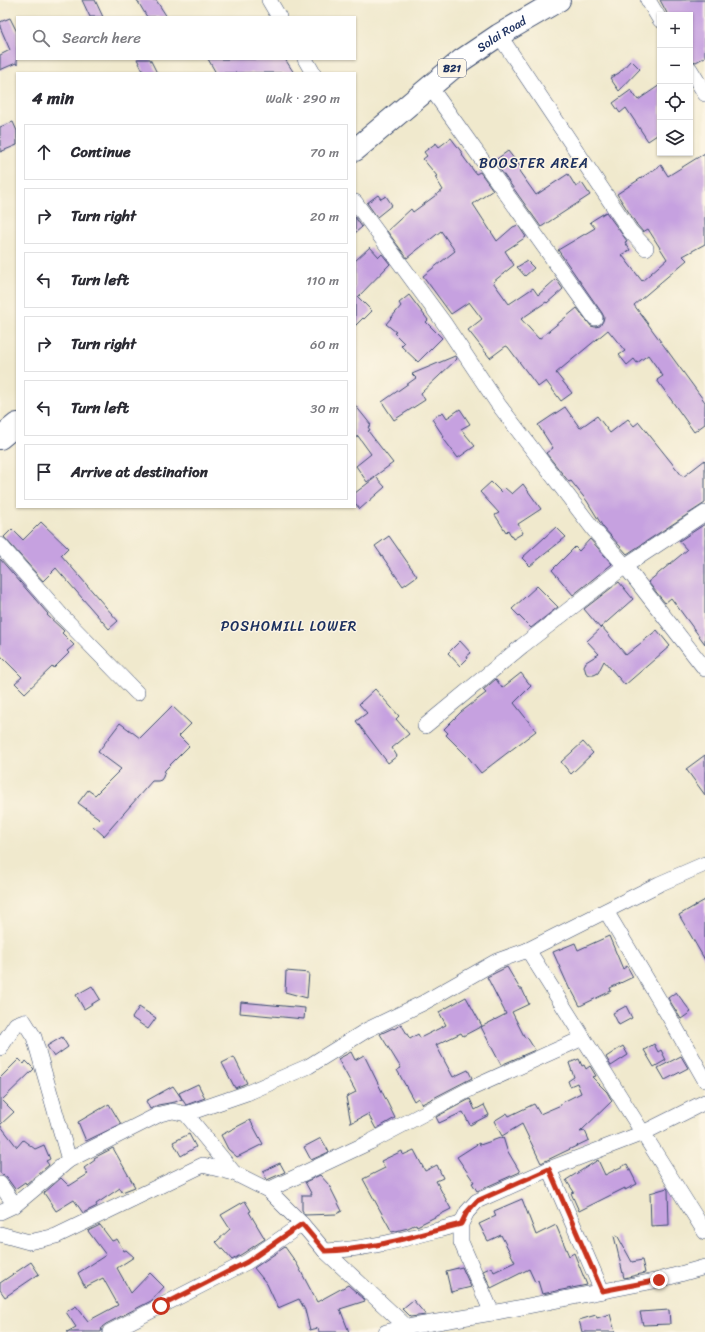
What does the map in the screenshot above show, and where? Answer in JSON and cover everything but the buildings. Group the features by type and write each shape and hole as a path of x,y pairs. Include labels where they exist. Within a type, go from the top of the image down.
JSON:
{"highway":[{"name":"Solai Road","path":"357,142 430,87 462,60 499,35 559,0"},
{"path":"0,438 16,425"}],"street":[{"path":"269,0 279,16"},
{"path":"648,0 657,15"},
{"path":"499,35 630,231 646,248"},
{"path":"306,60 312,72"},
{"path":"693,74 705,94"},
{"path":"430,87 596,318"},
{"path":"356,203 444,323 498,404 594,530 625,566 705,669"},
{"path":"425,726 522,646 625,566 705,513"},
{"path":"0,546 61,615 137,693"},
{"path":"0,1212 14,1205 69,1160 160,1114 173,1111 186,1114 247,1092 309,1066 367,1030 423,1003 497,961 528,950 659,884 705,864"},
{"path":"606,911 705,1080"},
{"path":"528,950 705,1232"},
{"path":"0,1048 16,1024 24,1021 34,1037 69,1160"},
{"path":"268,1190 370,1142 472,1088 583,1038"},
{"path":"492,1313 461,1242 461,1224 467,1212 477,1201 549,1169 643,1133 705,1102"},
{"path":"186,1114 234,1173"},
{"path":"0,1234 29,1242 56,1236 203,1165 234,1173 268,1190 302,1224 325,1251 407,1327"},
{"path":"549,1169 602,1291"},
{"path":"0,1184 14,1205"},
{"path":"110,1332 247,1262 302,1224"},
{"path":"325,1251 345,1250 393,1242 461,1224"},
{"path":"386,1332 659,1280 705,1267"}],"district":[{"name":"BOOSTER AREA","path":"534,163"},
{"name":"POSHOMILL LOWER","path":"289,626"}],"route":[{"path":"161,1306 247,1262 302,1224 325,1251 345,1250 393,1242 461,1224 467,1212 477,1201 549,1169 602,1291 659,1280"}]}
